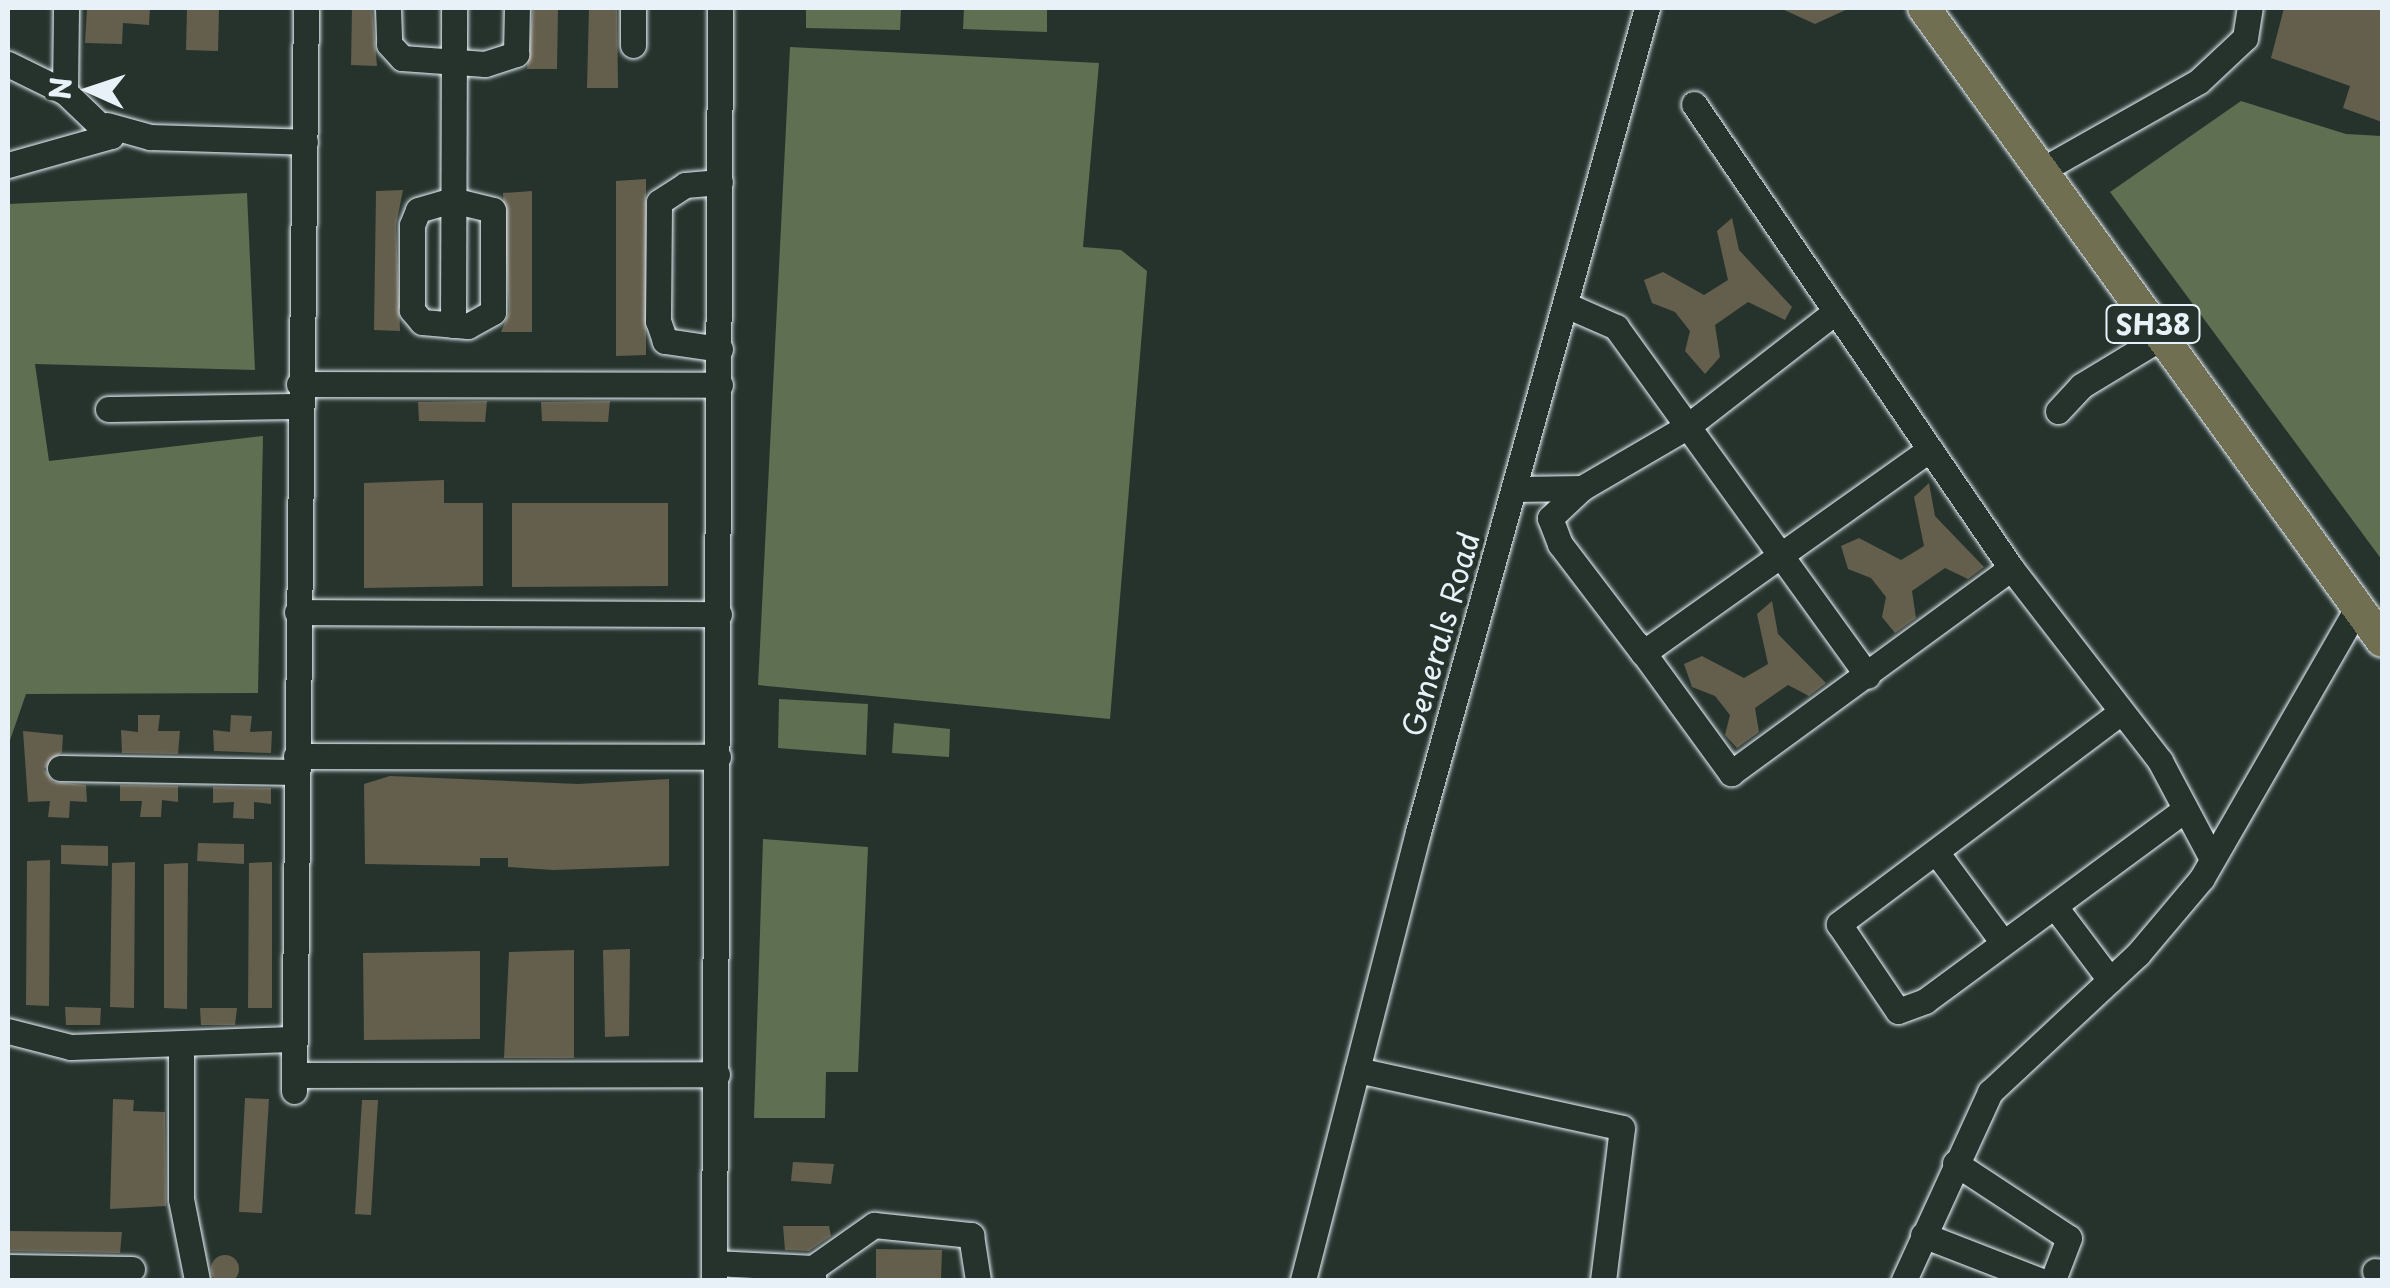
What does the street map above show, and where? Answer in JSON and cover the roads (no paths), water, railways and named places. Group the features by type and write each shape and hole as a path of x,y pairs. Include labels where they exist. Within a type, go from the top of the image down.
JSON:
{"main road":[{"name":"SH38","path":"1924,8 2382,641"}],"street":[{"path":"66,8 66,92"},
{"path":"306,8 297,395 291,1039 294,1083 716,1074"},
{"path":"388,8 389,44 402,58 454,62 516,54 517,8"},
{"path":"453,325 454,8"},
{"path":"634,8 634,45"},
{"path":"720,8 714,1272 813,1274 874,1225 942,1227 971,1234 978,1280"},
{"name":"Generals Road","path":"1303,1280 1647,8"},
{"path":"2042,170 2199,81 2245,38 2250,8"},
{"path":"8,64 66,92 106,125 150,137 305,142"},
{"path":"1694,104 2012,568 2121,712 2185,809 2212,859"},
{"path":"8,165 94,146 111,136 106,125"},
{"path":"720,182 685,185 659,202 658,321 664,341 720,348"},
{"path":"452,200 493,210 493,312 482,324 422,322 412,310 412,226 418,210 452,200"},
{"path":"1566,305 1616,328 1868,676"},
{"path":"1836,311 1688,426 1582,488 1550,518 1560,544 1644,653 1930,449"},
{"path":"2058,412 2082,386 2162,337"},
{"path":"108,409 297,395 720,385"},
{"path":"1515,489 1582,488"},
{"path":"1637,644 1732,773 2012,568"},
{"path":"1904,1280 1990,1092 2110,980 2212,859 2358,608"},
{"path":"297,612 719,614"},
{"path":"2121,712 1939,856 1839,924 1898,1011 1925,1001 2002,941 2056,908 2185,809"},
{"path":"60,768 718,757"},
{"path":"1939,856 2002,941"},
{"path":"2056,908 2110,980"},
{"path":"8,1031 71,1047 291,1039"},
{"path":"181,1046 180,1200 197,1280"},
{"path":"1357,1070 1622,1128 1604,1280"},
{"path":"1955,1163 2069,1238 2053,1280"},
{"path":"1923,1235 2039,1280"},
{"path":"8,1267 132,1269"}]}
